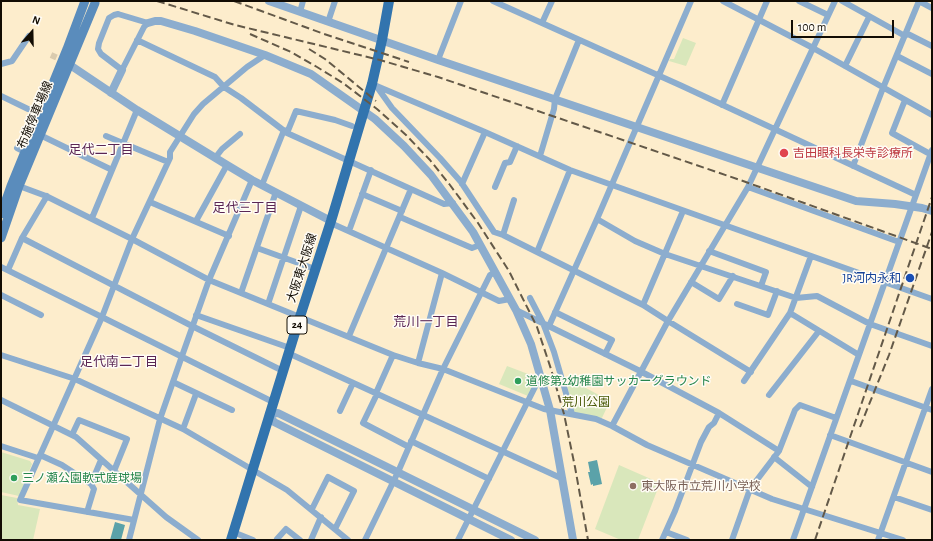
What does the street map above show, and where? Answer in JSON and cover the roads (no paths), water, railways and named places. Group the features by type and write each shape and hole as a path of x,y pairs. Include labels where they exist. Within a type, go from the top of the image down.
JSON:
{"main road":[{"name":"布施停車場線","path":"1,214 40,135 66,62 85,1"},
{"name":"大阪東大阪線","path":"232,536 269,414 331,221 363,110 374,85 389,1"},
{"name":"布施停車場線","path":"1,238 15,186 21,150 34,112 66,62 96,2"}],"street":[{"path":"269,1 555,100 856,201 913,206 932,211"},
{"path":"300,12 303,1"},
{"path":"328,22 335,1"},
{"path":"438,60 461,1"},
{"path":"493,1 916,195"},
{"path":"542,23 552,1"},
{"path":"550,326 691,1"},
{"path":"723,1 813,48 932,115"},
{"path":"722,105 767,1"},
{"path":"799,1 828,15"},
{"path":"612,426 668,321 758,168 835,1"},
{"path":"842,1 869,17 932,46"},
{"path":"853,166 919,1 932,8"},
{"path":"122,70 101,54 98,49 109,18 118,14 148,23"},
{"path":"845,66 869,17"},
{"path":"111,93 144,27 148,23 155,21 161,22 195,31 265,55 311,74 363,110 417,159 453,203 473,232 516,310 531,344 550,410 573,540"},
{"path":"1,64 12,61 29,36"},
{"path":"137,40 215,77 224,87 286,132 444,204 453,203"},
{"path":"540,156 554,109 555,100 579,40"},
{"path":"134,520 20,500 102,317 132,239 170,158 170,152 194,114 247,67 265,55"},
{"path":"896,56 932,74"},
{"path":"66,62 137,110 180,135 215,158 252,180 331,221 335,225 442,273 499,301 510,299"},
{"path":"374,85 570,170 932,299"},
{"path":"374,85 392,108 436,153 462,184 494,232 503,235 643,305 751,372"},
{"path":"1,96 34,112"},
{"path":"793,540 836,418 851,381 931,152 892,134 905,100"},
{"path":"92,218 137,110"},
{"path":"262,185 296,111 335,120 352,126"},
{"path":"462,184 485,132"},
{"path":"215,158 222,148 240,134"},
{"path":"40,135 112,170"},
{"path":"106,136 168,162"},
{"path":"495,187 505,163 510,162 517,146"},
{"path":"196,221 227,165"},
{"path":"349,231 370,170"},
{"path":"536,252 570,170"},
{"path":"129,540 160,420 192,326 209,280 252,180"},
{"path":"15,186 47,196 209,280 394,355 443,369 550,410 596,419 647,444 772,499 903,540"},
{"path":"748,187 899,242"},
{"path":"349,336 411,189"},
{"path":"242,293 276,192"},
{"path":"362,194 472,248 480,245"},
{"path":"8,270 22,238 47,196"},
{"path":"503,235 514,200"},
{"path":"150,202 229,236"},
{"path":"268,304 301,206"},
{"path":"643,305 683,211"},
{"path":"597,219 635,241 665,254 796,298 817,296 870,324 932,346"},
{"path":"22,238 192,326 283,371"},
{"path":"257,248 315,269"},
{"path":"709,251 766,272 760,286"},
{"path":"744,382 790,313 811,256"},
{"path":"1,267 273,402"},
{"path":"365,540 398,472 443,369 490,275 495,272"},
{"path":"418,363 442,273"},
{"path":"691,282 719,299 733,276"},
{"path":"737,304 768,315 777,291"},
{"path":"1,295 41,315"},
{"path":"530,298 543,323 562,378 572,414"},
{"path":"516,310 640,371 720,413 778,451"},
{"path":"555,312 612,340 605,354"},
{"path":"790,313 859,355"},
{"path":"196,315 289,351 376,394 563,479"},
{"path":"769,395 819,330"},
{"path":"1,355 75,379 160,420 183,429 287,490 348,540"},
{"path":"394,355 364,423 489,479"},
{"path":"458,540 536,385 542,380"},
{"path":"851,381 932,410"},
{"path":"173,382 232,410"},
{"path":"340,411 353,383"},
{"path":"878,540 932,389"},
{"path":"183,429 196,394"},
{"path":"1,400 53,427 76,437 166,517 198,540"},
{"path":"732,540 750,490 778,451 795,410 800,406 836,418"},
{"path":"511,540 274,422 269,414 278,413 535,540"},
{"path":"662,540 675,512 701,442 709,427 714,423 720,413"},
{"path":"72,435 79,420 127,439 114,471"},
{"path":"830,436 932,472"},
{"path":"1,446 62,465 91,484 94,489 87,512"},
{"path":"774,457 812,487"},
{"path":"91,484 101,460"},
{"path":"312,510 328,477 354,491 335,529"},
{"path":"894,497 932,510"},
{"path":"311,540 321,517"},
{"path":"277,539 286,529 300,540"},
{"path":"666,532 687,540"},
{"path":"232,536 251,538 253,540"}],"water":[{"path":"597,460 602,484 593,486 593,484 591,485 588,472 590,472 588,462"},
{"path":"115,522 125,525 121,540 110,540"}],"tunnel":[{"path":"51,55 62,60"}],"railway":[{"path":"157,1 235,25 380,60 438,77 743,181 932,249"},
{"path":"234,1 324,34 409,62"},
{"path":"250,34 291,52 317,67 343,83 377,109 406,135 430,160 478,223 509,271 537,327 564,414 588,540"},
{"path":"309,49 325,59 376,101"},
{"path":"815,540 932,197"},
{"path":"860,427 889,355 932,232"}],"place":[{"name":"吉田眼科長栄寺診療所","path":"784,153"},
{"name":"JR河内永和","path":"910,278"},
{"name":"道修第2幼稚園サッカーグラウンド","path":"518,381"},
{"name":"三ノ瀬公園軟式庭球場","path":"14,478"},
{"name":"東大阪市立荒川小学校","path":"633,486"}],"district":[{"name":"足代二丁目","path":"101,150"},
{"name":"足代三丁目","path":"245,208"},
{"name":"荒川一丁目","path":"426,322"},
{"name":"足代南二丁目","path":"119,362"}],"park label":[{"name":"荒川公園","path":"586,402"}]}
